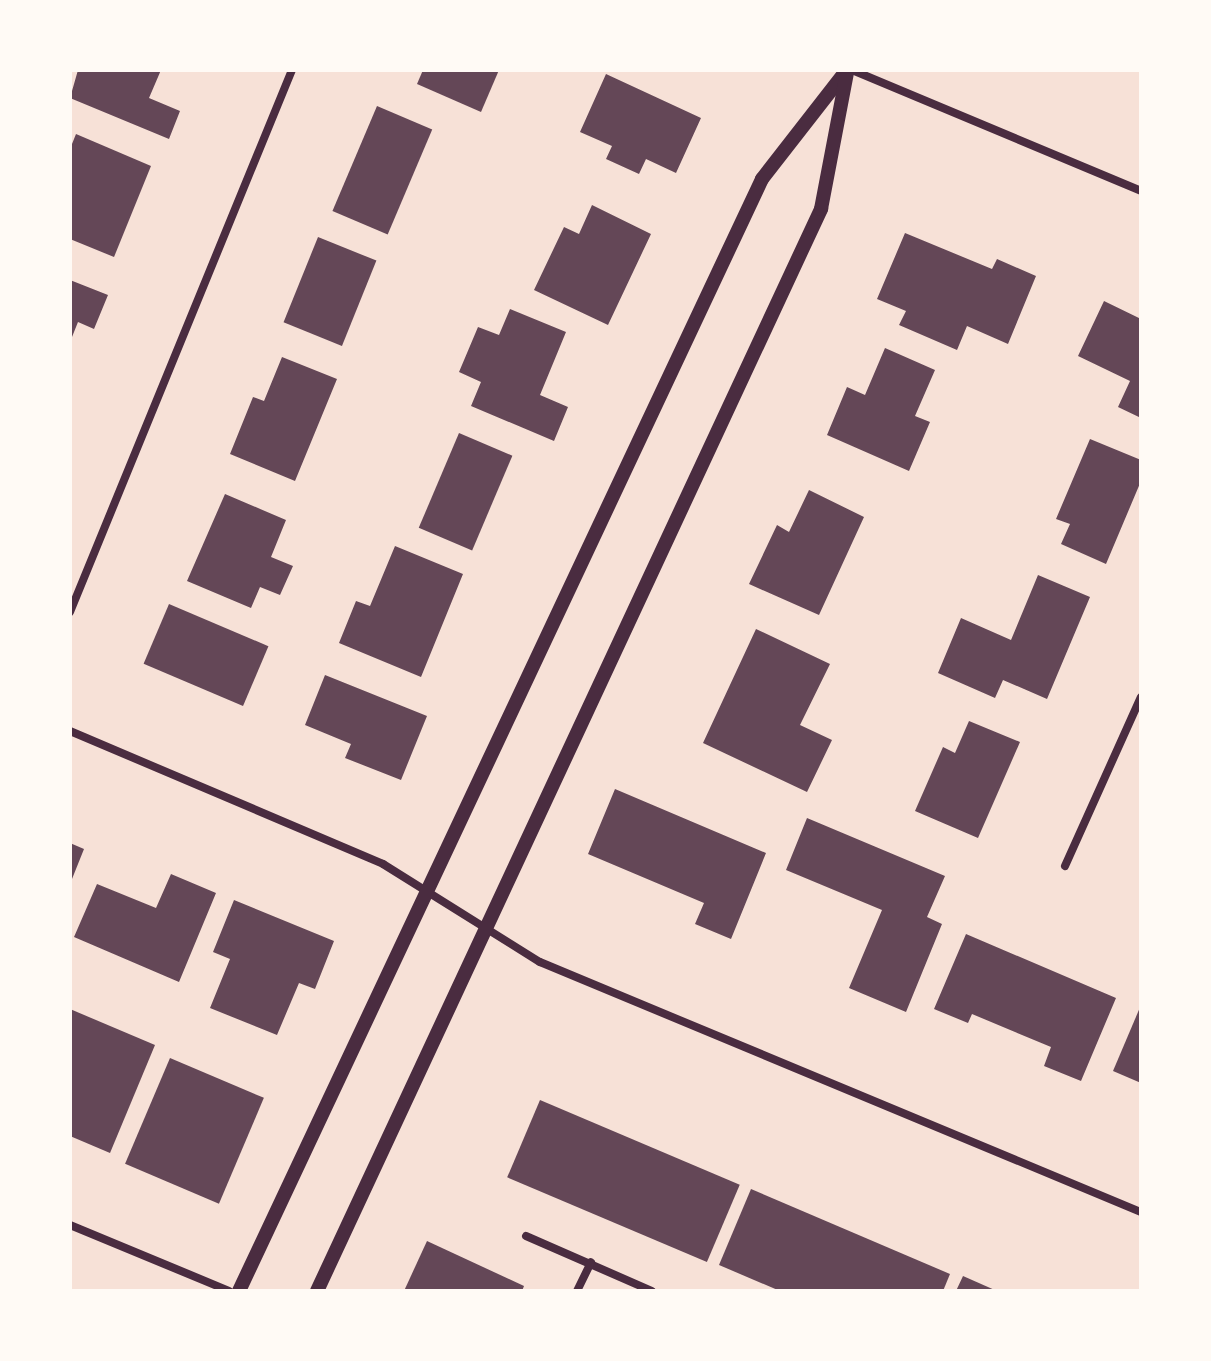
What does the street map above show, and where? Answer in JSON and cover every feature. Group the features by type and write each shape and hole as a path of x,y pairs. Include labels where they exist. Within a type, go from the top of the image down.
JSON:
{"street":[{"path":"70,612 292,70"},
{"path":"849,70 1141,191"},
{"path":"239,1291 762,179 849,70"},
{"path":"317,1291 821,209 849,70"},
{"path":"1065,866 1141,697"},
{"path":"70,731 383,864 540,962 1141,1212"},
{"path":"70,1225 229,1291"},
{"path":"526,1236 652,1291"},
{"path":"577,1291 591,1262"}],"building":[{"path":"78,70 161,70 149,98 180,111 169,139 70,98"},
{"path":"423,70 499,70 481,112 417,84"},
{"path":"606,74 701,118 676,173 646,159 639,174 606,159 612,146 580,132"},
{"path":"377,106 432,129 388,234 332,211"},
{"path":"76,134 151,166 114,257 70,239 70,149"},
{"path":"592,205 651,234 608,325 534,290 564,227 579,234"},
{"path":"905,233 992,269 997,259 1036,276 1008,344 967,326 957,350 899,325 906,311 877,299"},
{"path":"318,237 376,261 342,346 284,322"},
{"path":"70,280 108,295 94,329 78,322 70,342"},
{"path":"1104,301 1141,319 1141,418 1118,407 1130,381 1078,356"},
{"path":"510,309 566,332 540,395 568,407 554,441 471,406 481,382 459,372 478,327 499,335"},
{"path":"885,348 935,370 915,416 930,422 909,471 827,435 847,387 865,395"},
{"path":"282,357 337,379 295,481 230,454 253,397 264,401"},
{"path":"459,433 512,456 472,550 419,528"},
{"path":"1090,439 1141,460 1141,481 1106,564 1061,544 1070,524 1056,519"},
{"path":"809,490 864,517 819,615 749,584 777,525 789,532"},
{"path":"225,494 286,520 271,557 293,566 280,595 260,587 251,608 187,581"},
{"path":"395,546 463,574 421,677 339,643 356,601 370,606"},
{"path":"1038,575 1090,597 1047,699 1003,680 995,698 938,673 961,618 1011,640"},
{"path":"169,604 268,646 243,706 144,664"},
{"path":"756,629 830,664 800,725 832,740 807,792 703,743"},
{"path":"325,675 427,716 401,780 345,758 351,744 305,725"},
{"path":"969,721 1020,742 978,838 915,811 943,747 955,753"},
{"path":"615,789 766,853 731,939 695,924 704,903 588,854"},
{"path":"807,818 945,876 927,917 942,924 906,1012 849,988 882,910 786,870"},
{"path":"70,843 84,849 70,884"},
{"path":"171,874 216,893 179,982 74,937 97,884 156,908"},
{"path":"234,900 334,941 315,989 299,983 277,1035 210,1008 230,959 213,952"},
{"path":"966,934 1116,998 1081,1081 1044,1066 1051,1047 972,1014 968,1023 934,1009"},
{"path":"1141,1005 1141,1083 1113,1071"},
{"path":"70,1009 155,1045 110,1153 70,1136"},
{"path":"170,1058 264,1098 219,1204 125,1164"},
{"path":"540,1100 740,1185 707,1262 507,1177"},
{"path":"751,1189 950,1274 943,1291 780,1291 719,1265"},
{"path":"427,1241 524,1286 522,1291 404,1291"},
{"path":"963,1276 997,1291 956,1291"}]}
